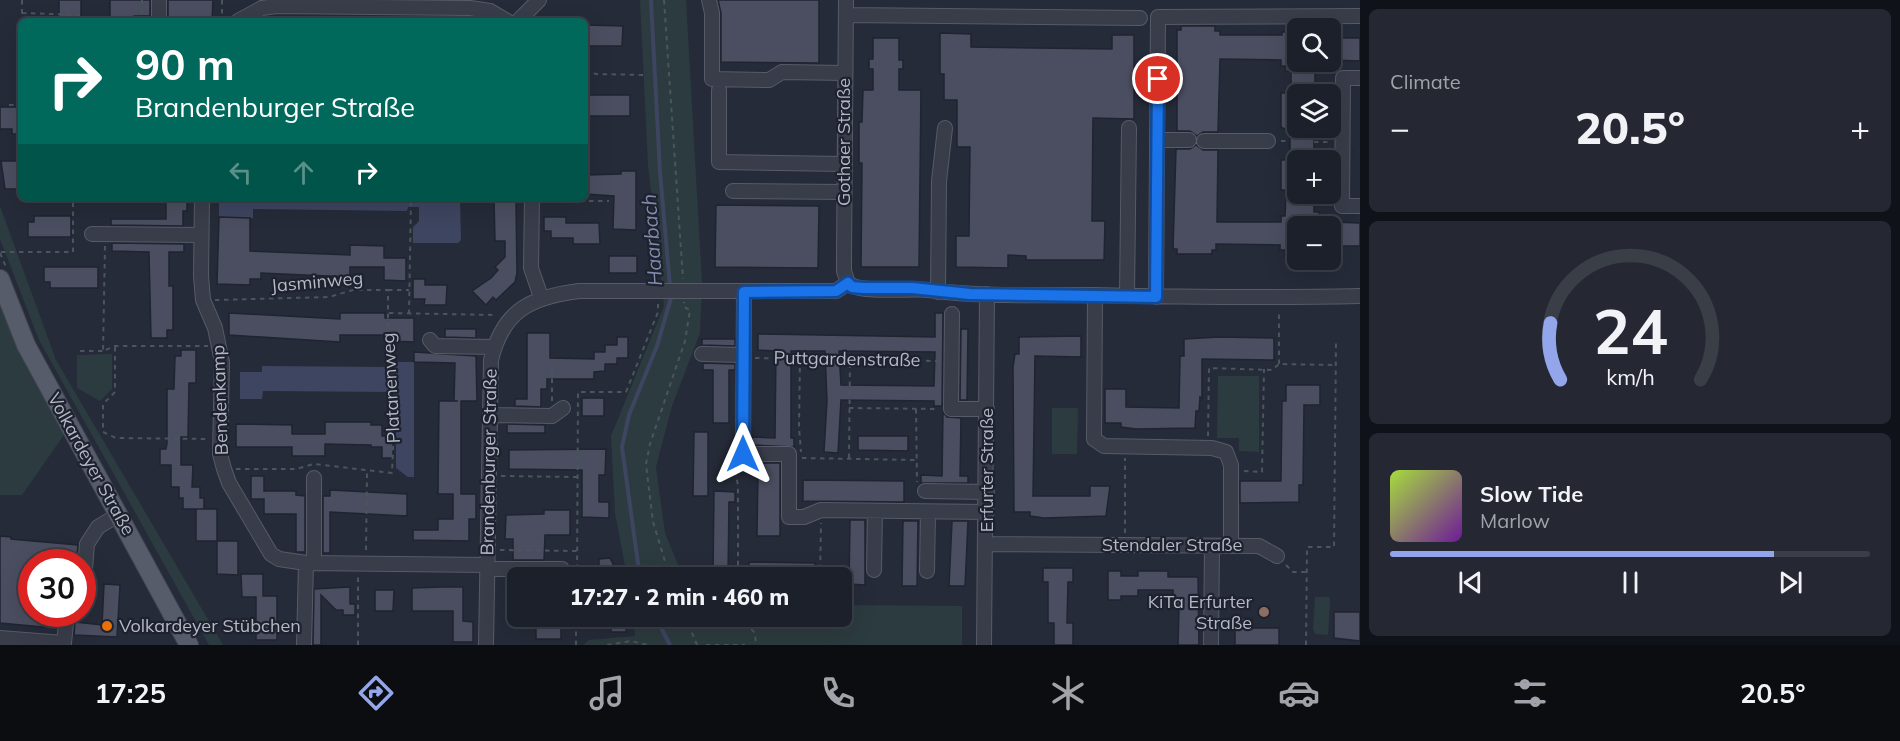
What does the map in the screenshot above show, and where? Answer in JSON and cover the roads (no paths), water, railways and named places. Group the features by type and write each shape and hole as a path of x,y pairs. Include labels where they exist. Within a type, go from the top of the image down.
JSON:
{"main road":[{"name":"Volkardeyer Straße","path":"0,279 26,345 189,645"}],"street":[{"path":"159,0 159,18"},
{"path":"521,18 538,0"},
{"path":"709,0 712,13 712,79 769,80 782,72 845,73"},
{"name":"Gothaer Straße","path":"846,0 844,271 848,283"},
{"path":"244,18 262,8 276,6 360,9 470,8 490,10 502,18"},
{"path":"846,15 1140,18"},
{"path":"1156,297 1158,17 1194,21 1360,16"},
{"path":"1360,78 1343,78 1342,206 1360,206"},
{"path":"719,90 719,162 844,164"},
{"path":"938,292 939,182 945,128"},
{"path":"1127,296 1130,128"},
{"path":"1157,140 1188,141"},
{"path":"1204,141 1268,141"},
{"path":"733,191 844,192"},
{"name":"Bendenkamp","path":"202,201 203,300 219,346 222,362 220,440 224,470 246,514 271,554 287,562 507,568"},
{"path":"532,201 531,268 541,297"},
{"path":"99,234 201,235"},
{"name":"Brandenburger Straße","path":"486,645 491,360 495,346 512,316 541,297 579,291 836,291 848,283 852,287 863,288 987,294 1279,298 1360,296"},
{"path":"744,292 738,457 795,456 789,517 804,517 821,510 987,512"},
{"name":"Erfurter Straße","path":"984,645 987,512 987,294"},
{"path":"1095,296 1092,433 1099,445 1220,448 1230,458 1231,546"},
{"path":"951,314 951,409 987,409"},
{"path":"430,340 435,346 495,346"},
{"path":"702,354 743,356"},
{"path":"491,415 558,412"},
{"path":"304,645 314,478"},
{"path":"925,491 987,492"},
{"path":"874,511 874,570"},
{"path":"927,571 928,512"},
{"path":"87,549 87,544 98,527 118,515"},
{"name":"Stendaler Straße","path":"986,544 1259,546 1277,556"},
{"path":"1211,645 1212,546"},
{"path":"0,638 64,643 66,627"}],"water":[{"path":"219,201 460,201 461,240 458,243 413,243 413,227 419,221 419,207 408,207 407,211 253,209 253,218 219,217"},
{"path":"391,362 414,362 414,477 408,477 396,468 396,397 391,392 263,391 262,399 240,399 240,372 262,372 262,366 390,367"}],"waterway":[{"name":"Haarbach","path":"638,567 622,447 629,415 657,346 671,298 660,172 651,0"},
{"name":"Haarbach","path":"661,627 670,645"}],"place":[{"name":"KiTa Erfurter Straße","path":"1264,612"},
{"name":"Volkardeyer Stübchen","path":"107,626"}]}
